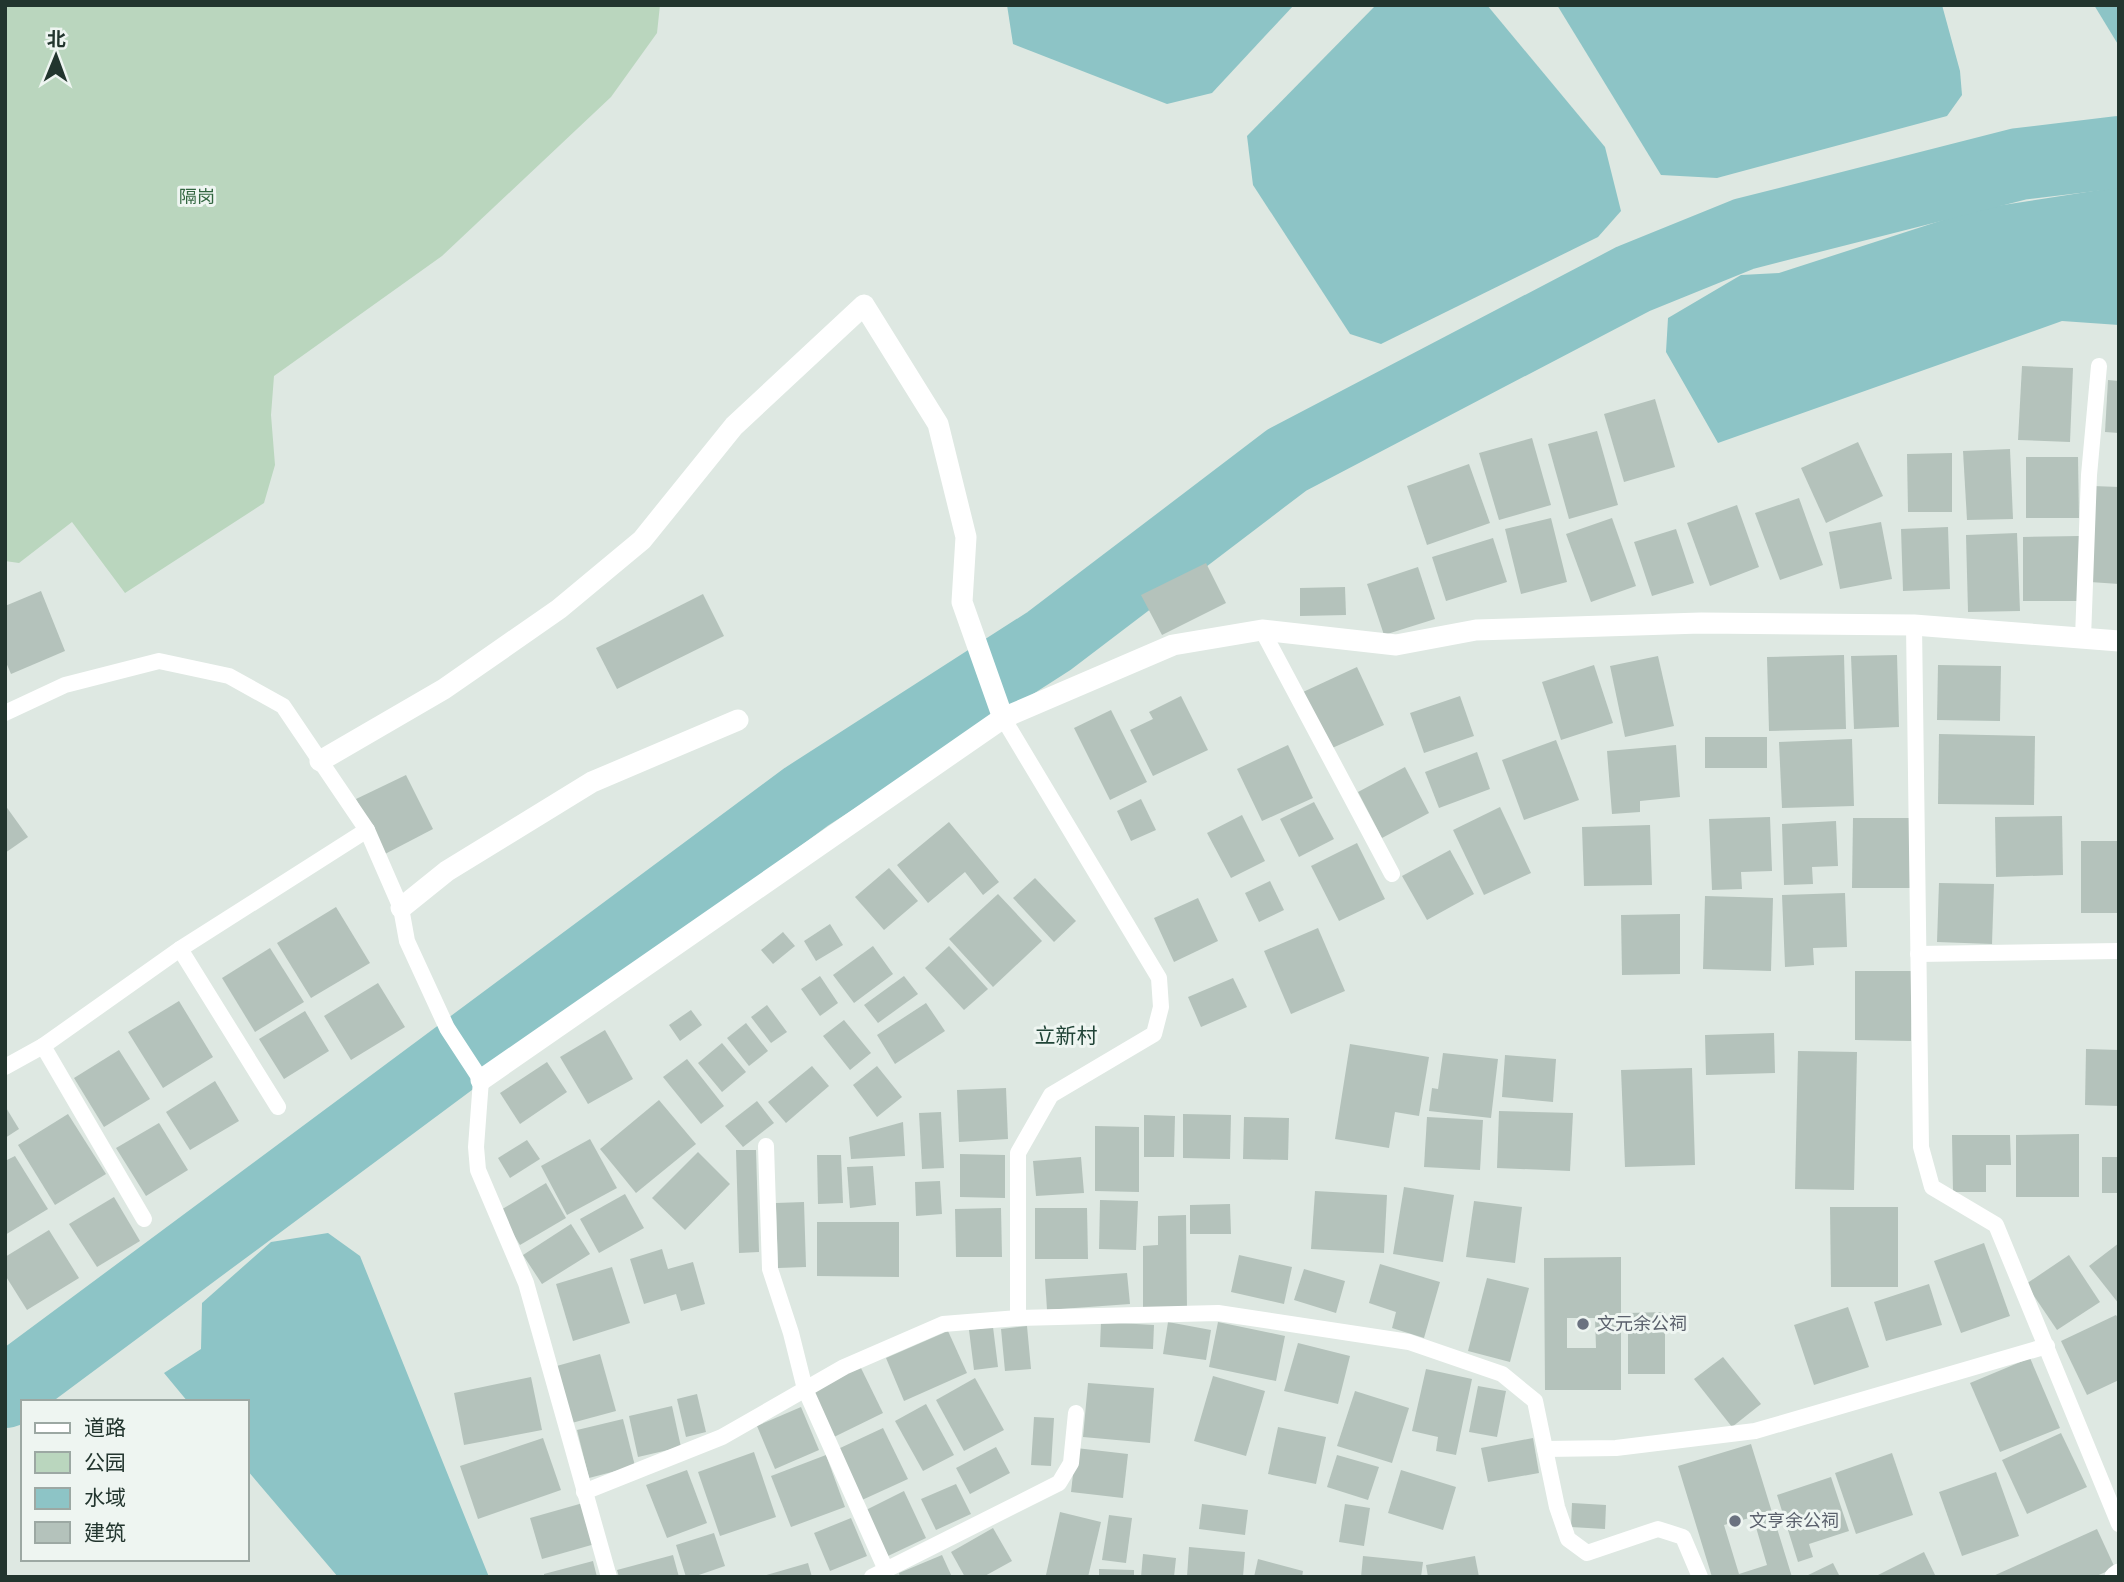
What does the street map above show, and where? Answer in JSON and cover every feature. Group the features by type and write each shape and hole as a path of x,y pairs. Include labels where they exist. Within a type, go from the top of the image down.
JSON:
{"street":[{"path":"320,761 444,689 559,609 642,540 734,426 864,305 938,424 966,537 961,601 1003,718"},
{"path":"478,1074 1003,718 1173,645 1262,630 1396,645 1476,630 1701,623 1913,625 2119,641"},
{"path":"401,908 447,871 592,782 738,720"}],"lane":[{"path":"2083,638 2089,475 2099,366"},
{"path":"1913,625 1922,1147 1932,1187 1996,1225 2119,1524"},
{"path":"1262,630 1392,874"},
{"path":"5,713 65,685 159,661 229,676 282,706 367,830 401,908 407,941 447,1028 478,1074 478,1170 526,1283 608,1577"},
{"path":"1003,718 1159,978 1161,1007 1154,1034 1051,1095 1018,1153 1018,1318"},
{"path":"5,1067 43,1046 180,949 367,830"},
{"path":"180,949 278,1107"},
{"path":"1918,954 2119,951"},
{"path":"43,1046 144,1219"},
{"path":"766,1146 770,1269 791,1333 805,1389 879,1573 1059,1483 1071,1463 1076,1413"},
{"path":"584,1492 722,1437 844,1367 943,1324 1018,1318 1218,1313 1409,1342 1502,1374 1535,1401 1557,1507 1568,1539 1587,1553 1658,1529 1683,1537 1699,1577"},
{"path":"1545,1448 1616,1448 1755,1431 2047,1346"}],"green space":[{"name":"隔岗","path":"5,5 660,5 657,33 611,97 442,256 274,376 271,415 275,465 264,503 125,593 72,522 19,563 5,561"}],"water":[{"path":"1007,5 1294,5 1212,93 1167,104 1013,44"},
{"path":"1487,5 1605,147 1621,211 1598,237 1381,344 1350,334 1253,185 1247,136 1374,7"},
{"path":"1557,5 1942,5 1960,71 1962,95 1947,116 1717,178 1661,175"},
{"path":"2094,5 2119,5 2119,46"},
{"path":"2119,187 2119,325 2062,321 1718,443 1666,352 1668,318 1741,275 1779,273 1977,209"},
{"path":"328,1233 360,1256 489,1577 338,1577 248,1471 248,1400 186,1400 164,1373 201,1349 202,1303 271,1242"}],"building":[{"path":"2022,366 2073,368 2070,442 2018,440"},
{"path":"2108,380 2119,381 2119,433 2105,432"},
{"path":"1655,399 1675,467 1624,482 1604,414"},
{"path":"1597,431 1618,505 1569,519 1548,444"},
{"path":"1532,438 1551,505 1499,520 1479,453"},
{"path":"1858,442 1883,496 1826,523 1801,468"},
{"path":"2010,449 2013,519 1967,520 1963,451"},
{"path":"1952,453 1952,512 1908,512 1907,454"},
{"path":"2026,457 2078,457 2079,518 2026,518"},
{"path":"1469,464 1490,523 1427,545 1407,486"},
{"path":"2093,486 2119,487 2119,584 2090,582"},
{"path":"1799,498 1823,565 1780,580 1755,513"},
{"path":"1737,505 1759,567 1710,586 1687,523"},
{"path":"1551,518 1567,582 1521,594 1505,529"},
{"path":"1612,518 1636,586 1591,602 1566,534"},
{"path":"1881,522 1892,579 1840,589 1829,532"},
{"path":"1948,527 1950,589 1903,591 1901,529"},
{"path":"1676,529 1694,583 1652,596 1634,542"},
{"path":"2017,533 2020,611 1968,612 1966,535"},
{"path":"2079,536 2080,601 2023,601 2023,537"},
{"path":"1493,538 1507,582 1446,601 1432,557"},
{"path":"1206,563 1226,603 1162,635 1141,595"},
{"path":"1418,567 1435,619 1384,635 1367,584"},
{"path":"1345,587 1346,615 1300,616 1300,588"},
{"path":"41,591 65,651 11,674 5,660 5,606"},
{"path":"703,594 724,636 617,689 596,648"},
{"path":"1844,655 1846,729 1769,731 1767,657"},
{"path":"1897,655 1899,727 1854,729 1851,656"},
{"path":"1658,656 1674,726 1625,737 1610,666"},
{"path":"1594,665 1613,723 1561,740 1542,682"},
{"path":"1938,665 2001,666 2000,721 1937,720"},
{"path":"1357,667 1384,725 1330,749 1303,692"},
{"path":"1181,696 1208,750 1153,776 1130,730 1153,719 1149,712"},
{"path":"1460,696 1474,736 1424,753 1410,713"},
{"path":"1111,710 1147,782 1110,800 1074,728"},
{"path":"1939,734 2035,736 2034,805 1938,804"},
{"path":"1705,737 1767,737 1767,768 1705,768"},
{"path":"1852,739 1854,806 1782,808 1779,742"},
{"path":"1556,740 1579,800 1524,820 1502,760"},
{"path":"1288,745 1313,798 1262,821 1237,769"},
{"path":"1676,745 1680,797 1640,801 1640,812 1612,814 1607,751"},
{"path":"1477,752 1490,789 1439,808 1425,772"},
{"path":"1405,767 1429,813 1382,838 1358,792"},
{"path":"406,775 433,829 385,854 356,799"},
{"path":"1141,799 1156,830 1131,841 1117,811"},
{"path":"1314,802 1334,839 1299,857 1280,819"},
{"path":"5,805 28,837 5,853"},
{"path":"1500,807 1531,873 1484,895 1453,830"},
{"path":"1242,815 1265,861 1231,878 1207,833"},
{"path":"2062,816 2063,875 1996,877 1995,817"},
{"path":"1770,817 1772,871 1741,872 1742,889 1712,890 1709,819"},
{"path":"1853,818 1911,818 1911,888 1852,888"},
{"path":"1836,821 1838,866 1812,867 1813,884 1784,885 1782,824"},
{"path":"949,822 999,882 983,895 965,872 928,903 897,865"},
{"path":"1650,825 1652,885 1584,886 1582,827"},
{"path":"2081,841 2119,841 2119,913 2081,913"},
{"path":"1357,843 1385,899 1339,921 1311,866"},
{"path":"1450,850 1474,894 1427,920 1402,876"},
{"path":"889,868 918,901 884,930 855,897"},
{"path":"1035,878 1076,921 1054,942 1013,898"},
{"path":"1270,881 1284,910 1259,922 1245,893"},
{"path":"1939,883 1994,884 1992,944 1937,942"},
{"path":"1845,893 1847,947 1813,948 1814,965 1785,967 1782,895"},
{"path":"998,894 1042,941 993,987 949,939"},
{"path":"1705,896 1773,898 1771,971 1703,969"},
{"path":"1198,898 1218,941 1174,962 1154,918"},
{"path":"336,907 370,963 311,998 277,943"},
{"path":"1680,914 1680,974 1622,975 1621,915"},
{"path":"830,924 843,945 816,961 804,941"},
{"path":"1318,928 1345,991 1291,1014 1264,951"},
{"path":"783,932 795,946 773,964 761,950"},
{"path":"873,946 893,974 854,1003 833,975"},
{"path":"949,946 988,989 964,1010 925,968"},
{"path":"270,948 304,1002 255,1032 222,978"},
{"path":"1855,971 1912,971 1911,1041 1855,1040"},
{"path":"820,976 838,1003 820,1016 801,989"},
{"path":"904,976 918,994 878,1023 864,1005"},
{"path":"1233,978 1247,1007 1201,1027 1188,997"},
{"path":"378,983 405,1027 351,1060 324,1016"},
{"path":"179,1001 213,1057 163,1088 128,1032"},
{"path":"926,1003 945,1031 895,1064 877,1035"},
{"path":"767,1005 787,1032 771,1043 751,1017"},
{"path":"691,1010 702,1025 680,1041 669,1025"},
{"path":"305,1011 329,1051 284,1079 259,1039"},
{"path":"844,1020 871,1053 850,1070 823,1036"},
{"path":"746,1023 768,1051 749,1066 727,1038"},
{"path":"605,1030 633,1079 588,1104 560,1057"},
{"path":"1774,1033 1775,1073 1706,1075 1705,1035"},
{"path":"722,1043 746,1072 722,1092 698,1063"},
{"path":"1350,1044 1429,1057 1419,1116 1395,1112 1389,1148 1335,1139"},
{"path":"2086,1049 2119,1050 2119,1106 2085,1105"},
{"path":"119,1050 150,1099 104,1127 74,1078"},
{"path":"1798,1051 1857,1052 1854,1190 1795,1189"},
{"path":"1443,1053 1498,1059 1491,1118 1429,1111 1432,1088 1438,1089"},
{"path":"1505,1055 1556,1059 1553,1102 1502,1097"},
{"path":"687,1059 724,1106 701,1124 663,1077"},
{"path":"547,1062 567,1092 520,1124 500,1093"},
{"path":"812,1066 829,1086 786,1123 768,1102"},
{"path":"877,1066 902,1097 877,1117 853,1085"},
{"path":"1692,1068 1695,1165 1625,1167 1621,1070"},
{"path":"215,1081 239,1121 190,1150 166,1112"},
{"path":"1006,1088 1008,1139 959,1142 957,1090"},
{"path":"659,1100 696,1144 636,1193 600,1149"},
{"path":"757,1101 774,1123 743,1147 725,1126"},
{"path":"5,1106 19,1129 5,1138"},
{"path":"1499,1111 1573,1113 1570,1171 1497,1168"},
{"path":"941,1112 944,1168 922,1169 919,1113"},
{"path":"68,1114 106,1174 55,1205 18,1145"},
{"path":"1183,1114 1231,1115 1230,1159 1183,1158"},
{"path":"1144,1115 1175,1116 1174,1157 1144,1157"},
{"path":"1244,1117 1289,1118 1288,1160 1243,1159"},
{"path":"1427,1117 1483,1120 1480,1170 1424,1167"},
{"path":"903,1122 905,1156 851,1159 849,1137"},
{"path":"159,1123 188,1170 146,1196 116,1148"},
{"path":"1095,1126 1139,1127 1139,1192 1095,1191"},
{"path":"2079,1134 2079,1197 2016,1197 2016,1135"},
{"path":"1952,1135 2010,1135 2011,1165 1986,1165 1986,1192 1953,1192"},
{"path":"590,1139 617,1188 567,1215 541,1166"},
{"path":"527,1140 540,1159 510,1178 498,1158"},
{"path":"736,1150 756,1150 759,1252 739,1253"},
{"path":"698,1152 730,1184 685,1230 652,1198"},
{"path":"960,1154 1005,1155 1005,1198 960,1197"},
{"path":"817,1155 841,1155 843,1203 818,1204"},
{"path":"15,1156 48,1209 5,1235 5,1161"},
{"path":"1081,1157 1084,1193 1036,1196 1033,1161"},
{"path":"2102,1157 2119,1157 2119,1193 2102,1193"},
{"path":"873,1166 876,1205 850,1208 847,1167"},
{"path":"940,1181 942,1214 916,1216 915,1182"},
{"path":"546,1183 566,1218 520,1245 499,1211"},
{"path":"1404,1187 1454,1195 1443,1262 1393,1254"},
{"path":"1315,1191 1387,1195 1384,1253 1311,1249"},
{"path":"625,1194 644,1228 599,1253 580,1219"},
{"path":"114,1197 140,1241 97,1267 69,1224"},
{"path":"1100,1200 1138,1201 1136,1250 1099,1249"},
{"path":"1474,1201 1522,1207 1515,1263 1466,1257"},
{"path":"804,1202 806,1267 778,1268 776,1203"},
{"path":"1230,1204 1231,1234 1190,1234 1190,1205"},
{"path":"1830,1207 1898,1207 1898,1287 1831,1287"},
{"path":"1001,1208 1002,1257 956,1257 955,1209"},
{"path":"1035,1208 1087,1208 1088,1259 1035,1259"},
{"path":"1186,1215 1187,1309 1143,1309 1143,1246 1158,1245 1158,1216"},
{"path":"817,1222 899,1222 899,1277 817,1276"},
{"path":"571,1224 590,1254 542,1284 523,1255"},
{"path":"49,1230 79,1278 27,1310 5,1275 5,1257"},
{"path":"1984,1243 2010,1316 1961,1333 1934,1261"},
{"path":"2119,1243 2119,1304 2089,1266"},
{"path":"662,1249 668,1269 693,1262 705,1304 681,1311 676,1294 644,1304 630,1259"},
{"path":"1239,1255 1292,1267 1284,1304 1231,1292"},
{"path":"2069,1255 2100,1302 2057,1330 2026,1284"},
{"name":"文元余公祠","path":"1621,1257 1621,1390 1545,1390 1544,1258","holes":["1567,1318 1595,1318 1596,1348 1567,1348"]},
{"path":"1380,1264 1440,1282 1424,1338 1392,1328 1396,1312 1369,1303"},
{"path":"612,1267 630,1323 573,1341 556,1284"},
{"path":"1304,1269 1345,1281 1336,1313 1294,1300"},
{"path":"1127,1273 1130,1304 1047,1310 1045,1279"},
{"path":"1487,1278 1529,1288 1510,1362 1468,1351"},
{"path":"1929,1284 1942,1325 1886,1341 1874,1302"},
{"path":"1848,1307 1869,1367 1814,1385 1794,1325"},
{"path":"1665,1312 1665,1374 1628,1374 1628,1313"},
{"path":"2116,1315 2119,1320 2119,1380 2087,1395 2061,1341"},
{"path":"1101,1322 1154,1325 1153,1349 1100,1347"},
{"path":"1168,1322 1211,1330 1206,1360 1163,1354"},
{"path":"1218,1322 1285,1336 1276,1381 1209,1367"},
{"path":"1027,1326 1031,1369 1005,1371 1001,1329"},
{"path":"993,1327 998,1367 974,1370 969,1330"},
{"path":"948,1331 967,1373 904,1401 886,1358"},
{"path":"1298,1343 1350,1356 1338,1404 1284,1391"},
{"path":"600,1354 616,1411 568,1424 553,1367"},
{"path":"1723,1357 1761,1404 1732,1427 1694,1379"},
{"path":"2030,1358 2060,1428 2000,1452 1970,1383"},
{"path":"860,1366 883,1413 834,1437 811,1390"},
{"path":"1426,1369 1472,1379 1456,1455 1436,1451 1438,1437 1412,1431"},
{"path":"1213,1376 1265,1391 1246,1456 1194,1441"},
{"path":"531,1377 542,1430 464,1445 454,1393"},
{"path":"975,1378 1004,1430 964,1451 936,1400"},
{"path":"1088,1383 1154,1388 1150,1443 1083,1437"},
{"path":"1478,1386 1506,1391 1497,1437 1469,1432"},
{"path":"1355,1391 1409,1408 1392,1463 1337,1446"},
{"path":"697,1394 706,1432 686,1437 677,1399"},
{"path":"926,1404 954,1455 923,1471 895,1421"},
{"path":"672,1406 681,1447 638,1457 629,1416"},
{"path":"801,1407 819,1450 775,1469 757,1426"},
{"path":"1034,1417 1054,1418 1051,1466 1031,1465"},
{"path":"623,1419 635,1466 589,1478 577,1430"},
{"path":"1278,1427 1326,1437 1316,1484 1268,1474"},
{"path":"883,1428 908,1479 862,1500 838,1449"},
{"path":"2061,1433 2087,1487 2027,1514 2002,1460"},
{"path":"543,1438 561,1490 478,1519 460,1466"},
{"path":"1533,1438 1539,1473 1488,1482 1481,1448"},
{"name":"文亨余公祠","path":"1751,1444 1792,1577 1712,1577 1678,1466","holes":["1753,1517 1767,1565 1739,1574 1724,1525"]},
{"path":"996,1447 1010,1473 970,1494 956,1468"},
{"path":"1076,1448 1128,1454 1123,1498 1071,1492"},
{"path":"754,1452 776,1517 720,1536 698,1472"},
{"path":"1892,1453 1913,1515 1856,1534 1835,1473"},
{"path":"826,1455 845,1507 791,1527 771,1476"},
{"path":"1337,1455 1379,1467 1368,1500 1327,1487"},
{"path":"687,1470 707,1523 667,1538 646,1485"},
{"path":"1401,1470 1456,1487 1443,1530 1388,1513"},
{"path":"1996,1472 2019,1536 1962,1556 1939,1492"},
{"path":"1831,1477 1849,1531 1809,1544 1813,1557 1798,1562 1777,1495"},
{"path":"956,1484 971,1514 936,1530 921,1499"},
{"path":"904,1491 926,1538 888,1556 866,1510"},
{"path":"583,1503 595,1544 542,1559 530,1518"},
{"path":"1572,1503 1606,1505 1605,1529 1571,1527"},
{"path":"1202,1504 1248,1510 1245,1535 1199,1529"},
{"path":"1345,1504 1370,1508 1364,1546 1339,1542"},
{"path":"1060,1512 1101,1522 1088,1577 1046,1575"},
{"path":"1109,1515 1132,1518 1126,1563 1102,1560"},
{"path":"851,1518 867,1556 830,1571 814,1533"},
{"path":"993,1528 1012,1561 983,1577 965,1577 951,1552"},
{"path":"2097,1529 2115,1568 2094,1577 1991,1577"},
{"path":"714,1533 725,1566 686,1577 676,1545"},
{"path":"1189,1547 1245,1552 1243,1577 1187,1577"},
{"path":"1924,1552 1936,1577 1874,1577"},
{"path":"1143,1554 1176,1558 1174,1577 1141,1577"},
{"path":"673,1555 679,1577 619,1577 617,1570"},
{"path":"942,1555 952,1577 900,1577 899,1573"},
{"path":"1363,1556 1423,1562 1421,1577 1361,1577"},
{"path":"1475,1556 1479,1577 1428,1577 1426,1565"},
{"path":"1258,1559 1303,1571 1302,1577 1254,1577"},
{"path":"593,1561 597,1577 544,1577 544,1574"},
{"path":"808,1563 812,1577 763,1577 763,1576"},
{"path":"1833,1563 1840,1577 1804,1577"},
{"path":"1099,1569 1134,1570 1134,1577 1099,1577"}],"waterway":[{"path":"5,1392 806,797 1049,641 1287,460 1633,279 1744,234 2019,164 2119,152"}],"place":[{"name":"文元余公祠","path":"1583,1324"},
{"name":"文亨余公祠","path":"1735,1521"}],"district":[{"name":"立新村","path":"1066,1036"}]}
